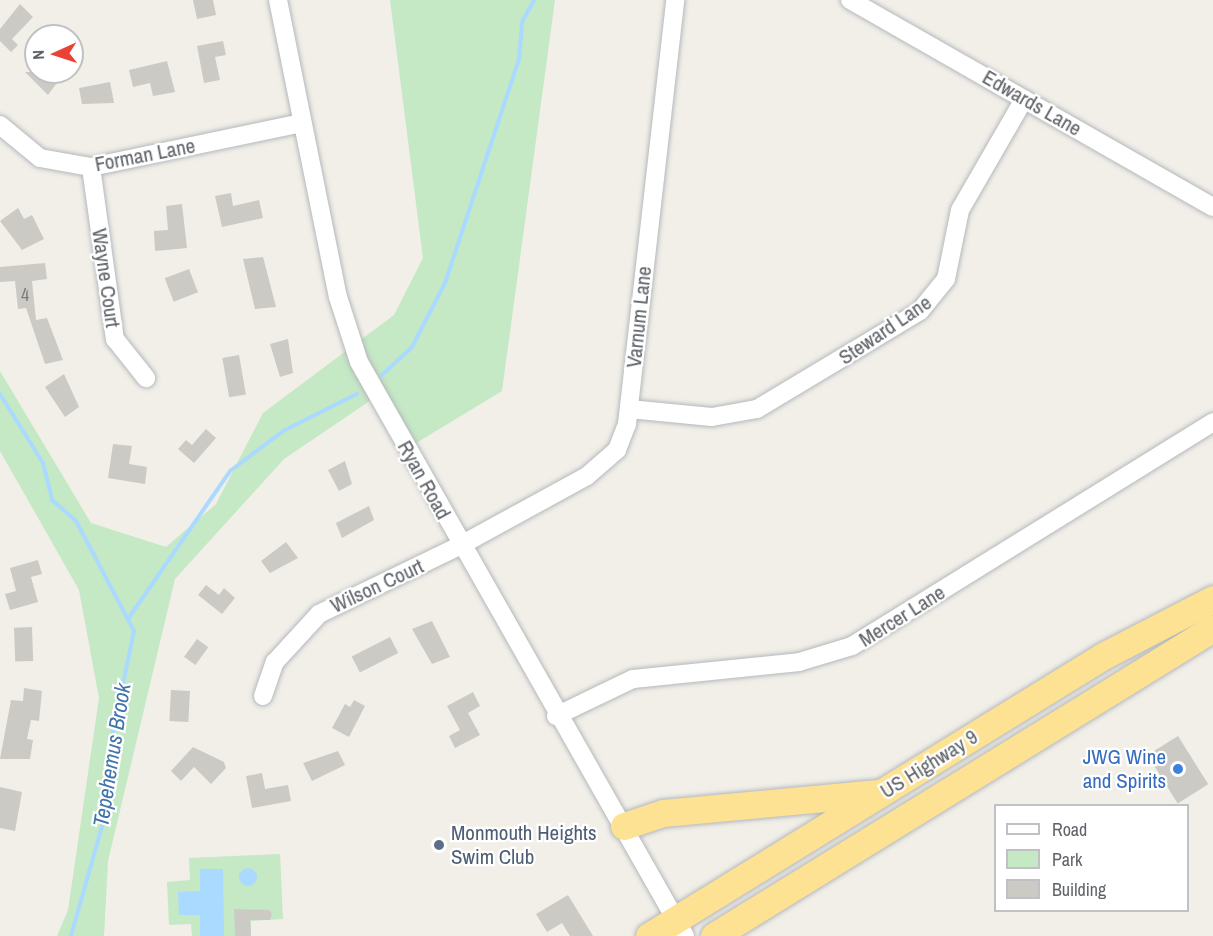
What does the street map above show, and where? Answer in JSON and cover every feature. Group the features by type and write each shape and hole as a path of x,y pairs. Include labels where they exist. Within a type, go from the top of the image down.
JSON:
{"highway":[{"name":"US Highway 9","path":"650,936 680,928 882,793 1103,656 1213,599"},
{"name":"US Highway 9","path":"714,936 1213,628"},
{"path":"624,826 663,813 882,793"}],"street":[{"name":"Ryan Road","path":"278,0 302,123 350,336 461,545 556,716 624,826 680,928"},
{"name":"Varnum Lane","path":"461,545 600,468 617,450 629,409 675,0"},
{"name":"Edwards Lane","path":"850,0 1213,207"},
{"name":"Steward Lane","path":"629,409 712,417 757,409 920,311 946,279 960,210 1024,99"},
{"name":"Forman Lane","path":"0,125 40,158 91,167 302,123"},
{"name":"Wayne Court","path":"91,167 115,339 147,378"},
{"name":"Mercer Lane","path":"556,716 633,679 799,662 852,646 1213,422"},
{"name":"Wilson Court","path":"263,696 275,662 319,614 461,545"}],"green space":[{"path":"390,0 555,0 502,391 408,448 377,396 284,459 175,579 108,861 104,936 57,936 68,910 99,698 79,590 0,451 0,371 91,523 166,547 216,504 263,413 394,315 423,258"},
{"path":"280,854 283,919 251,921 251,936 192,936 191,924 169,925 167,882 190,880 189,858"}],"water":[{"path":"244,868 252,868 257,873 255,884 244,886 239,881 239,873"},
{"path":"200,869 223,869 224,936 200,936 200,915 179,915 178,892 200,891"}],"building":[{"path":"193,0 213,0 216,15 197,19"},
{"path":"20,4 33,17 12,39 18,45 11,52 0,41 0,29"},
{"path":"223,41 226,55 215,57 220,80 204,83 197,46"},
{"path":"167,61 175,92 153,96 150,83 133,87 129,70"},
{"path":"110,82 114,103 82,104 79,88"},
{"path":"37,84 56,84 48,95"},
{"path":"231,193 233,206 259,200 263,218 222,227 215,196"},
{"path":"182,204 187,248 155,251 154,231 168,230 166,206"},
{"path":"18,208 24,219 32,215 44,239 22,250 0,221"},
{"path":"263,257 276,307 255,309 243,259"},
{"path":"45,263 47,279 32,281 36,320 47,318 63,360 45,364 26,308 18,309 15,281 0,282 0,267"},
{"path":"189,269 198,292 174,302 165,278"},
{"path":"288,339 293,373 280,377 270,344"},
{"path":"239,355 246,394 229,397 222,358"},
{"path":"64,374 79,407 65,417 45,387"},
{"path":"206,429 216,438 194,463 178,449 186,440 192,445"},
{"path":"113,444 132,446 129,464 147,467 145,484 108,478"},
{"path":"345,461 352,484 339,491 328,470"},
{"path":"369,506 374,520 342,538 336,523"},
{"path":"286,542 298,558 270,573 261,561"},
{"path":"38,560 42,574 31,577 38,602 10,610 5,594 16,591 10,568"},
{"path":"206,585 219,595 224,588 235,598 222,614 198,595"},
{"path":"432,621 450,657 432,664 412,629"},
{"path":"32,627 33,661 15,662 14,628"},
{"path":"390,637 398,653 360,673 352,657"},
{"path":"197,639 208,647 195,665 184,657"},
{"path":"24,688 42,691 39,721 31,720 27,739 33,740 30,759 0,759 11,700 23,701"},
{"path":"171,690 190,691 188,722 169,721"},
{"path":"473,692 480,706 468,713 480,735 455,748 449,736 460,730 447,706"},
{"path":"354,700 365,706 349,737 332,728 345,704 350,707"},
{"name":"JWG Wine and Spirits","path":"1178,736 1208,784 1178,803 1147,755"},
{"path":"193,747 224,762 226,768 211,784 194,767 181,781 171,771"},
{"path":"338,751 345,765 312,781 303,763"},
{"path":"262,773 265,789 288,785 291,801 252,808 246,776"},
{"path":"0,787 22,792 15,831 0,828"},
{"path":"568,895 593,936 570,936 562,923 547,932 536,914"},
{"path":"234,909 269,910 272,914 270,920 250,920 251,936 235,936"}],"waterway":[{"path":"382,375 412,347 445,283 519,59 522,22 534,0"},
{"name":"Tepehemus Brook","path":"0,394 43,463 52,500 76,521 134,631 111,741 108,805 71,936"},
{"path":"128,619 230,471 283,431 357,394"}],"place":[{"name":"JWG Wine and Spirits","path":"1178,769"},
{"name":"Monmouth Heights Swim Club","path":"439,845"}]}
